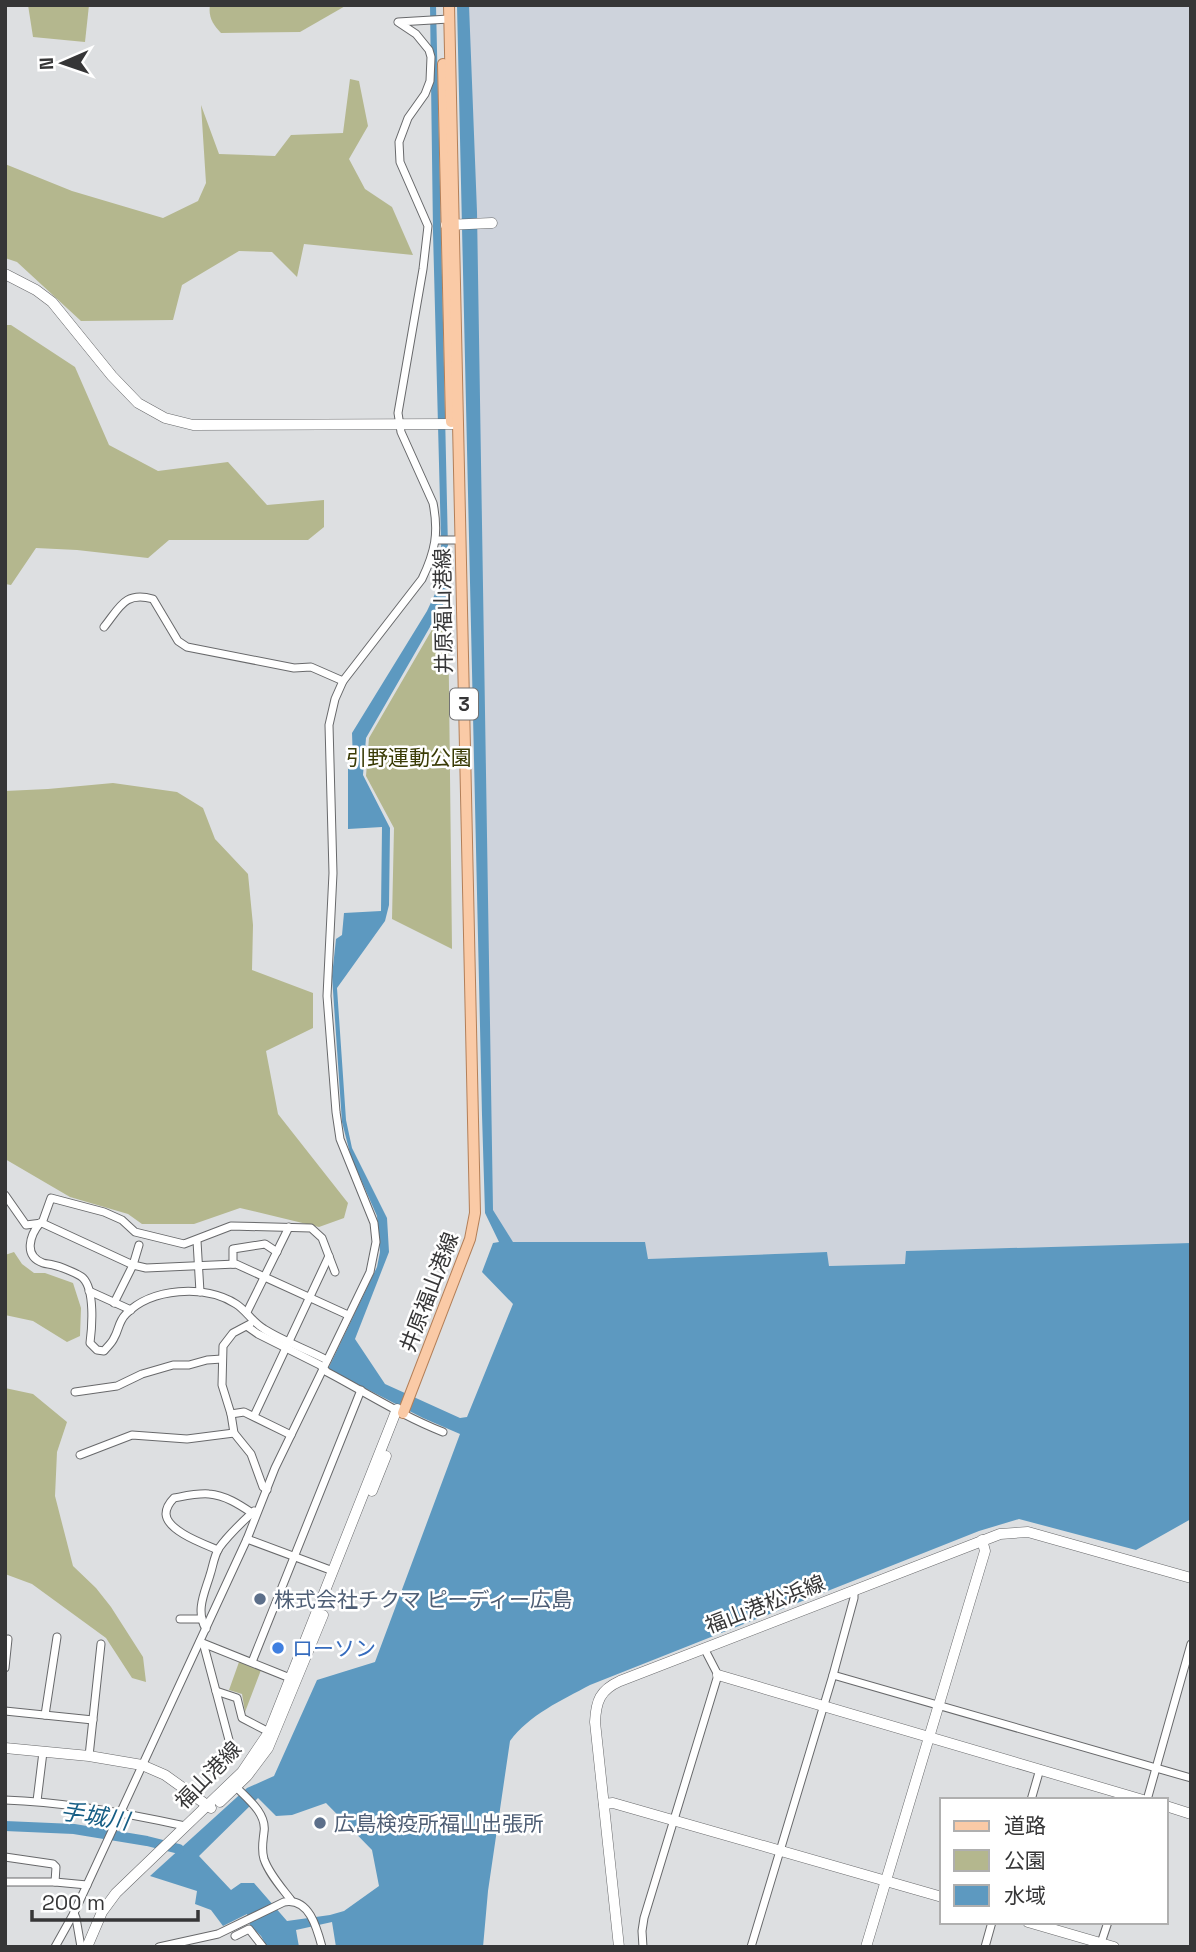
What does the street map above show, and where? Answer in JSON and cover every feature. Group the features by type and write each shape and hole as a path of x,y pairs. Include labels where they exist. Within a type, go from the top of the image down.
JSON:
{"main road":[{"name":"井原福山港線","path":"400,1410 470,1239 475,1213 455,540 450,225 440,19 442,5"},
{"name":"井原福山港線","path":"440,19 449,5"}],"street":[{"path":"55,1947 74,1913 200,1642 247,1539 256,1511 370,1272 374,1258 374,1223 340,1139 336,1112 327,996 333,873 329,725 335,699 343,681 422,579 438,540 433,503 404,441 398,413 428,226 400,163 399,142 404,127 430,81 430,57 429,50 416,34 398,22 440,19"},
{"path":"428,226 486,223"},
{"path":"5,274 36,290 52,302 112,376 138,402 165,418 193,425 454,424"},
{"path":"438,540 455,540"},
{"path":"104,627 128,598 139,595 153,599 178,641 187,647 294,668 311,667 343,681"},
{"path":"5,1195 26,1225 41,1223 133,1265 146,1268 233,1264 348,1315"},
{"path":"327,1360 258,1334 247,1312 229,1300 181,1290 144,1299 118,1325 114,1338 104,1351 97,1350 90,1343 92,1318 89,1291 83,1278 55,1265 42,1263 32,1256 29,1244 51,1198 104,1212 122,1220 135,1232 184,1244 231,1226 311,1228 322,1238 335,1272"},
{"path":"247,1312 289,1227"},
{"path":"197,1241 200,1292"},
{"path":"233,1264 233,1250 265,1244 277,1252"},
{"path":"114,1303 133,1265 139,1245"},
{"path":"254,1416 329,1256"},
{"path":"89,1291 131,1310"},
{"path":"251,1324 233,1334 223,1346 222,1385 234,1433 251,1454 263,1487 267,1490"},
{"path":"286,1345 418,1422 443,1432"},
{"path":"75,1392 117,1387 142,1374 173,1365 222,1359"},
{"path":"251,1662 361,1390"},
{"name":"福山港線","path":"93,1947 107,1913 121,1895 242,1772 269,1732 400,1410"},
{"name":"福山港線","path":"210,1807 238,1789 258,1763 275,1733 400,1410"},
{"path":"231,1414 244,1412 292,1435"},
{"path":"80,1455 132,1435 187,1439 234,1433"},
{"path":"218,1550 170,1524 166,1514 174,1498 208,1493 256,1511"},
{"path":"206,1629 202,1619 202,1594 218,1550 234,1529 256,1511"},
{"name":"福山港松浜線","path":"619,1947 595,1722 596,1708 606,1688 1000,1534 1028,1532 1191,1578"},
{"path":"247,1539 333,1571"},
{"path":"866,1947 985,1550 982,1540"},
{"path":"751,1947 833,1675 854,1590"},
{"path":"180,1619 202,1619"},
{"path":"45,1715 57,1637"},
{"path":"5,1668 8,1639"},
{"path":"200,1642 290,1678"},
{"path":"200,1642 204,1646 229,1740"},
{"path":"89,1756 101,1644"},
{"path":"1146,1798 1191,1644"},
{"path":"643,1947 644,1918 718,1675 704,1648"},
{"path":"718,1675 1138,1798"},
{"path":"833,1675 1191,1778"},
{"path":"216,1691 237,1698 242,1718 269,1732"},
{"path":"5,1711 93,1720"},
{"path":"5,1748 89,1756 142,1765 165,1775 210,1807"},
{"path":"37,1801 43,1752"},
{"path":"1032,1798 1040,1769"},
{"path":"238,1789 255,1806 263,1820 261,1847 268,1868 291,1900 303,1905 308,1912 316,1926 322,1947"},
{"path":"5,1800 37,1801 186,1828"},
{"path":"604,1804 613,1803 940,1896"},
{"path":"1168,1808 1191,1814"},
{"path":"5,1857 53,1864 56,1867 55,1882"},
{"name":"福山港線","path":"87,1947 102,1912 116,1892 139,1874"},
{"path":"5,1882 87,1885"},
{"path":"159,1947 208,1936 291,1900"},
{"path":"74,1913 80,1947"},
{"path":"985,1947 991,1924"},
{"path":"1033,1924 1114,1947"},
{"path":"1100,1945 1107,1924"},
{"path":"233,1927 236,1947"},
{"path":"235,1936 249,1929 263,1947"}],"shaded area":[{"path":"467,5 1191,5 1191,1243 906,1251 906,1264 829,1266 827,1252 648,1259 644,1242 513,1242 492,1210"}],"green space":[{"path":"28,5 89,5 85,42 33,37"},
{"path":"210,5 347,5 300,32 221,33 212,20"},
{"path":"350,79 359,81 368,126 349,159 365,189 392,207 413,255 304,244 297,277 272,252 239,251 182,285 173,320 81,321 17,262 5,258 5,164 72,191 163,218 198,201 206,183 201,105 219,154 275,156 291,135 343,133"},
{"path":"5,325 11,325 75,367 109,445 158,471 228,462 267,505 324,500 324,527 308,540 169,540 148,558 36,548 11,585 5,584"},
{"name":"引野運動公園","path":"448,602 452,949 392,919 394,828 366,776 369,738"},
{"path":"113,783 177,792 203,808 215,839 248,874 253,925 252,970 313,993 313,1028 266,1051 278,1114 348,1203 344,1218 319,1227 240,1208 194,1224 142,1224 128,1214 70,1197 5,1159 5,791"},
{"path":"14,1252 22,1264 34,1273 45,1273 73,1283 81,1308 80,1336 67,1342 33,1321 5,1315 5,1255"},
{"path":"5,1388 33,1394 67,1422 57,1452 55,1496 73,1566 111,1607 143,1657 146,1682 132,1678 106,1638 32,1584 5,1574"},
{"path":"239,1662 261,1670 245,1712 242,1694 229,1690"}],"water":[{"path":"430,5 436,5 449,594 366,738 363,775 390,828 389,905 385,921 337,988 346,1120 352,1148 387,1218 389,1252 355,1339 385,1384 460,1418 467,1417 513,1304 482,1272 493,1243 499,1242 485,1213 482,1115 457,5 469,5 477,212 493,1210 513,1242 645,1242 648,1259 827,1252 829,1266 905,1264 906,1251 1191,1243 1191,1519 1136,1550 1019,1519 979,1531 590,1685 536,1716 510,1741 488,1891 483,1947 336,1947 332,1922 296,1930 299,1947 267,1947 250,1925 247,1914 223,1926 211,1910 195,1904 197,1891 150,1876 247,1788 274,1776 317,1680 375,1662 460,1434 328,1369 377,1267 380,1252 377,1216 351,1157 342,1122 332,976 336,939 342,935 344,913 381,911 382,827 348,829 348,767 353,762 352,733 427,611 442,579","holes":["258,1798 276,1816 292,1815 326,1803 372,1850 379,1886 344,1911 287,1921 254,1883 241,1883 231,1890 199,1856"]}],"waterway":[{"name":"手城川","path":"5,1826 74,1829 179,1849"}],"place":[{"name":"株式会社チクマ ピーディー広島","path":"260,1599"},
{"name":"ローソン","path":"278,1648"},
{"name":"広島検疫所福山出張所","path":"320,1823"}]}
